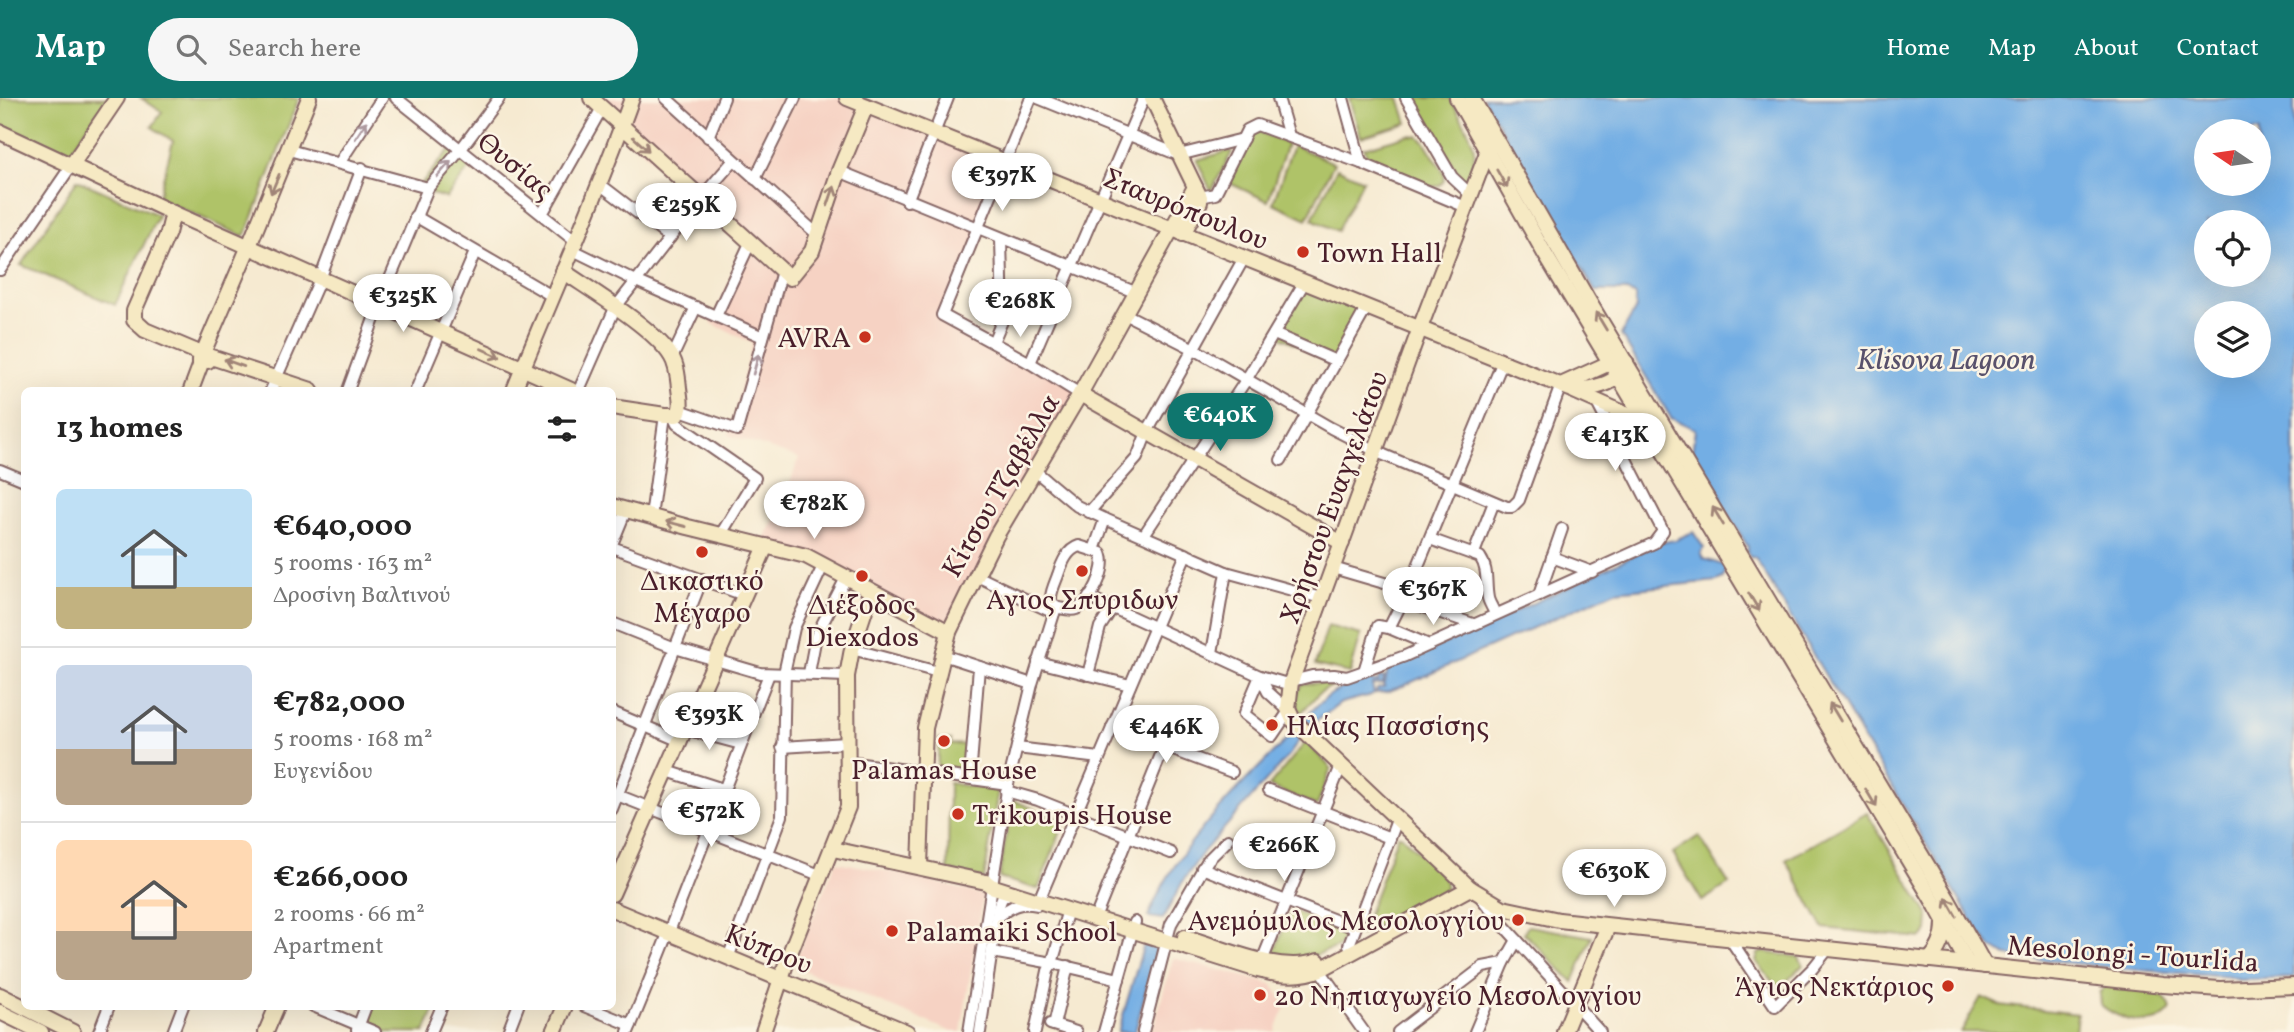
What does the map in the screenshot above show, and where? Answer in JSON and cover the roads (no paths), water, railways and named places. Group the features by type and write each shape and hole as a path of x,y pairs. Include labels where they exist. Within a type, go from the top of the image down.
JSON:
{"street":[{"path":"0,270 117,98"},
{"path":"192,387 201,357 309,98"},
{"path":"340,162 382,98"},
{"name":"Θυσίας","path":"396,98 542,214 574,246 636,281 763,337"},
{"path":"349,387 379,305 428,188 499,98"},
{"path":"591,98 786,274"},
{"path":"515,387 601,185 632,98"},
{"path":"666,98 818,235"},
{"path":"708,136 724,98"},
{"path":"755,179 795,98"},
{"name":"Σταυρόπουλου","path":"847,98 868,102 934,134 1004,163 1503,361 1648,424"},
{"path":"908,201 948,98"},
{"path":"1031,98 942,315 1342,543"},
{"path":"1038,98 1179,155 1243,139"},
{"path":"1030,363 1102,201 1144,98"},
{"path":"1152,98 1198,192 1214,194 1249,128 1255,125 1468,200"},
{"path":"1278,98 1289,136"},
{"path":"1343,98 1361,163"},
{"path":"1406,98 1468,200"},
{"path":"1457,98 1611,362 1622,369 1648,424 1968,964"},
{"path":"1472,98 1622,369 1947,898 1985,966"},
{"path":"616,407 673,414 737,429 763,337 786,274 812,251 839,172 868,102"},
{"path":"542,214 602,108"},
{"path":"0,132 173,213 565,387"},
{"name":"Χρήστου Ευαγγελάτου","path":"1291,715 1291,682 1493,137"},
{"path":"289,150 428,188"},
{"path":"580,387 615,308 734,160"},
{"path":"173,213 168,233 133,316 137,324 201,357 274,385 320,279 362,168"},
{"path":"839,172 1137,293"},
{"path":"601,185 670,238"},
{"name":"Κίτσου Τζαβέλλα","path":"920,866 926,724 949,632 975,575 1034,470 1137,293 1178,232 1198,192"},
{"path":"415,216 552,296"},
{"path":"993,342 1003,319 1001,239"},
{"path":"716,316 751,240"},
{"path":"417,387 475,252"},
{"path":"1089,512 1137,458 1147,432 1244,258"},
{"path":"563,271 640,326 673,358 678,383 651,517"},
{"path":"1144,535 1246,380 1304,283"},
{"path":"673,358 696,307"},
{"path":"1281,460 1367,307"},
{"path":"1125,314 1194,349 1376,451 1494,502 1513,507 1519,500 1565,387 1611,362"},
{"path":"1274,334 1336,361"},
{"path":"201,357 208,359 209,366 201,387"},
{"path":"1389,628 1430,539 1503,361"},
{"path":"1565,387 1598,386 1622,369"},
{"path":"1089,597 1278,682 1291,682 1312,676 1347,677 1364,671 1429,645 1654,543 1663,531 1596,401"},
{"path":"673,414 677,424 755,478 720,534"},
{"path":"0,470 21,479"},
{"path":"1034,470 1071,501 1089,512 1226,572 1321,598"},
{"path":"1474,553 1494,502"},
{"path":"619,508 799,554 949,632"},
{"path":"1094,550 1105,519"},
{"path":"1539,595 1562,529"},
{"path":"1430,539 1474,553 1484,563 1488,597 1495,614"},
{"path":"616,885 766,546"},
{"path":"969,1032 989,883 1007,787 1032,684 1055,610 1051,594 1068,553 1079,546 1100,553 1104,562 1100,578 1089,597 1075,610 1055,610 975,575"},
{"path":"616,547 744,595"},
{"path":"1042,893 1186,554"},
{"path":"1552,557 1592,572"},
{"path":"728,958 782,816 784,674 794,628 823,566"},
{"path":"1333,568 1474,624"},
{"path":"1213,653 1226,572"},
{"path":"809,673 816,636 846,578"},
{"path":"616,792 645,726 702,579"},
{"path":"763,1032 788,958 849,805 847,676 852,649 871,592"},
{"path":"1088,675 1100,627 1113,607"},
{"path":"616,625 715,662 769,674 847,676"},
{"path":"1364,671 1378,626 1429,645"},
{"path":"852,649 938,672"},
{"path":"943,655 1032,684"},
{"path":"1038,662 1130,685"},
{"path":"970,777 979,667"},
{"path":"592,1010 630,1029 769,674"},
{"path":"1260,676 1268,692 1291,715 1272,736 1244,714 1260,676"},
{"path":"616,714 645,726 741,744"},
{"name":"Mesolongi - Tourlida","path":"1291,715 1397,820 1471,888 1500,907 1518,912 1608,926 2200,988 2294,986"},
{"path":"1112,727 1232,772"},
{"path":"782,747 847,743"},
{"path":"1098,911 1164,747"},
{"path":"1017,748 1099,758"},
{"path":"848,762 970,777 1007,787 1171,853"},
{"path":"1262,961 1341,766"},
{"path":"667,771 723,789"},
{"path":"1269,790 1390,838"},
{"path":"616,794 822,876"},
{"path":"1349,946 1397,820"},
{"path":"1143,1032 1174,916 1202,868 1228,840"},
{"path":"833,849 1042,893 1098,911 1134,927"},
{"path":"1202,868 1355,928"},
{"path":"989,883 1068,913"},
{"path":"1471,888 1600,1032"},
{"path":"1168,936 1277,974 1303,975 1349,946 1471,888"},
{"path":"998,916 1020,903 1134,927 1262,961 1317,966 1471,888"},
{"path":"981,1032 1000,901 1011,892"},
{"name":"Κύπρου","path":"616,911 906,1032"},
{"path":"1068,913 1048,971 1036,1026 1054,1025 1076,1032"},
{"path":"1929,960 1940,943 1944,921"},
{"path":"1564,1032 1608,926"},
{"path":"1104,1032 1134,927"},
{"path":"1730,939 1774,1006 1813,968 1829,948"},
{"path":"1475,1032 1504,963 1517,940"},
{"path":"992,952 1052,962 1119,979"},
{"path":"1398,1032 1483,967 1504,963"},
{"path":"1317,966 1364,1032"},
{"path":"1054,1025 1068,967"},
{"path":"0,995 21,1006"},
{"path":"30,1010 73,1032"},
{"path":"99,1032 107,1010"},
{"path":"173,1032 181,1010"},
{"path":"266,1032 275,1010"},
{"path":"321,1010 357,1029 375,1032"},
{"path":"357,1029 364,1010"},
{"path":"431,1032 440,1010"},
{"path":"508,1032 516,1010"},
{"path":"554,1032 563,1010"},
{"path":"0,1012 41,1032"}],"water":[{"name":"Klisova Lagoon","path":"1483,98 2294,98 2294,978 2239,980 2116,968 2007,956 1992,948 1978,931 1755,558 1750,557 1747,552 1748,547 1719,499 1722,497 1717,495 1692,453 1695,429 1671,418 1621,335 1636,308 1635,296 1627,291 1595,291"},
{"path":"1693,532 1704,548 1701,553 1704,559 1723,565 1726,570 1723,578 1717,581 1615,591 1403,686 1376,693 1377,689 1384,687 1388,669 1394,665 1481,628 1659,543"},
{"path":"1379,677 1384,677 1383,684 1372,685 1374,693 1371,695 1341,703 1311,725 1305,719 1334,692 1371,678 1371,681 1378,682"},
{"path":"1293,733 1300,739 1290,754 1204,851 1183,881 1163,919 1148,917 1176,864 1211,818"},
{"path":"1144,944 1156,947 1156,952 1135,1032 1118,1032"}],"place":[{"name":"Town Hall","path":"1303,252"},
{"name":"AVRA","path":"865,337"},
{"name":"Δικαστικό Μέγαρο","path":"702,552"},
{"name":"Αγιος Σπυριδων","path":"1082,571"},
{"name":"Διέξοδος Diexodos","path":"862,576"},
{"name":"Ηλίας Πασσίσης","path":"1272,725"},
{"name":"Palamas House","path":"944,741"},
{"name":"Trikoupis House","path":"958,814"},
{"name":"Ανεμόμυλος Μεσολογγίου","path":"1518,920"},
{"name":"Palamaiki School","path":"892,931"},
{"name":"Άγιος Νεκτάριος","path":"1948,986"},
{"name":"2ο Νηπιαγωγείο Μεσολογγίου","path":"1260,995"}]}
